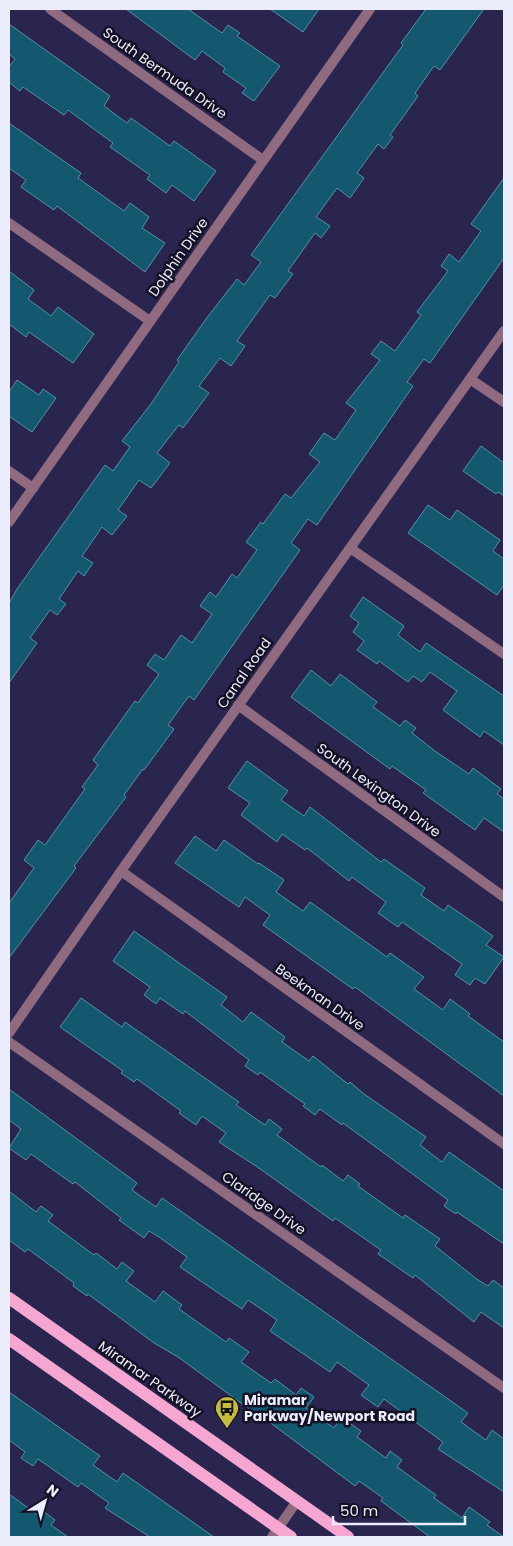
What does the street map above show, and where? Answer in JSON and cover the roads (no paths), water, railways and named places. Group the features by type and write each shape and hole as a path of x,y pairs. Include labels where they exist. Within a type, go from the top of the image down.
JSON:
{"main road":[{"name":"Miramar Parkway","path":"9,1298 348,1537"},
{"path":"9,1339 275,1533 291,1537"}],"street":[{"name":"South Bermuda Drive","path":"50,9 263,160"},
{"name":"Dolphin Drive","path":"9,522 370,9"},
{"path":"9,223 150,321"},
{"name":"Canal Road","path":"9,1033 238,705 504,331"},
{"path":"470,379 504,402"},
{"path":"9,470 33,488"},
{"path":"350,548 504,654"},
{"name":"South Lexington Drive","path":"238,705 504,897"},
{"name":"Beekman Drive","path":"121,871 504,1144"},
{"name":"Claridge Drive","path":"9,1042 504,1388"},
{"path":"275,1533 297,1501"}],"place":[{"name":"Miramar Parkway/Newport Road","path":"227,1429"}]}
